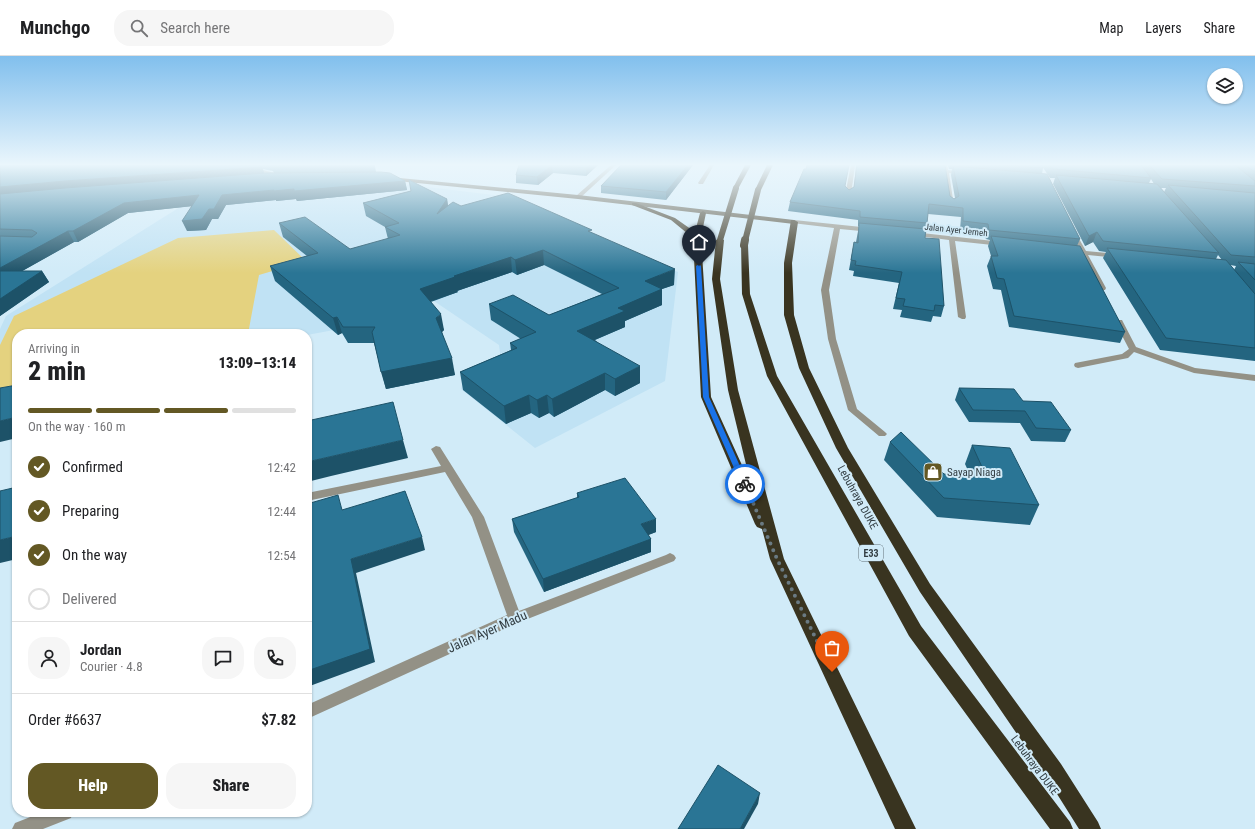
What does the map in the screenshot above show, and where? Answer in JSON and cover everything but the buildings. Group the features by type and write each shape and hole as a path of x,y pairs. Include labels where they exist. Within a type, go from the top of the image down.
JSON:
{"highway":[{"path":"732,201 720,240 716,279 733,390 777,559"},
{"name":"Lebuhraya DUKE","path":"755,201 744,245 746,294 772,376 915,631 1063,829"},
{"path":"634,204 674,219 697,237"},
{"path":"703,213 697,237 706,397 777,559 906,829"},
{"path":"794,222 788,264 789,315 804,368 842,448 925,588 1054,771 1091,829"}],"main road":[{"path":"611,201 703,213 794,222"}],"street":[{"path":"794,222 876,230"},
{"path":"837,226 826,290 832,339 853,410 882,434"},
{"path":"1070,226 1105,294"},
{"name":"Jalan Ayer Jerneh","path":"906,233 1006,244"},
{"path":"952,238 962,317"},
{"path":"1060,250 1122,256"},
{"path":"1115,315 1133,350 1194,370 1255,378"},
{"path":"1078,365 1126,356 1133,350"},
{"path":"436,449 478,517 515,618"},
{"path":"312,496 448,468"},
{"name":"Jalan Ayer Madu","path":"312,710 515,618 670,558"},
{"path":"21,829 52,817"}],"shaded area":[{"path":"256,201 514,201 678,272 665,381 535,448 461,389 464,376 501,360 499,345 431,299 334,330 312,334 312,329 12,329 12,351 0,392 0,329 6,316 180,207"},
{"path":"274,230 306,261 259,275 249,329 12,329 12,386 0,388 0,345 14,316 178,238"}],"way so far":[{"path":"745,484 777,559 832,672"}],"place":[{"name":"Sayap Niaga","path":"933,472"}],"route":[{"path":"699,266 706,397 745,484"}]}
